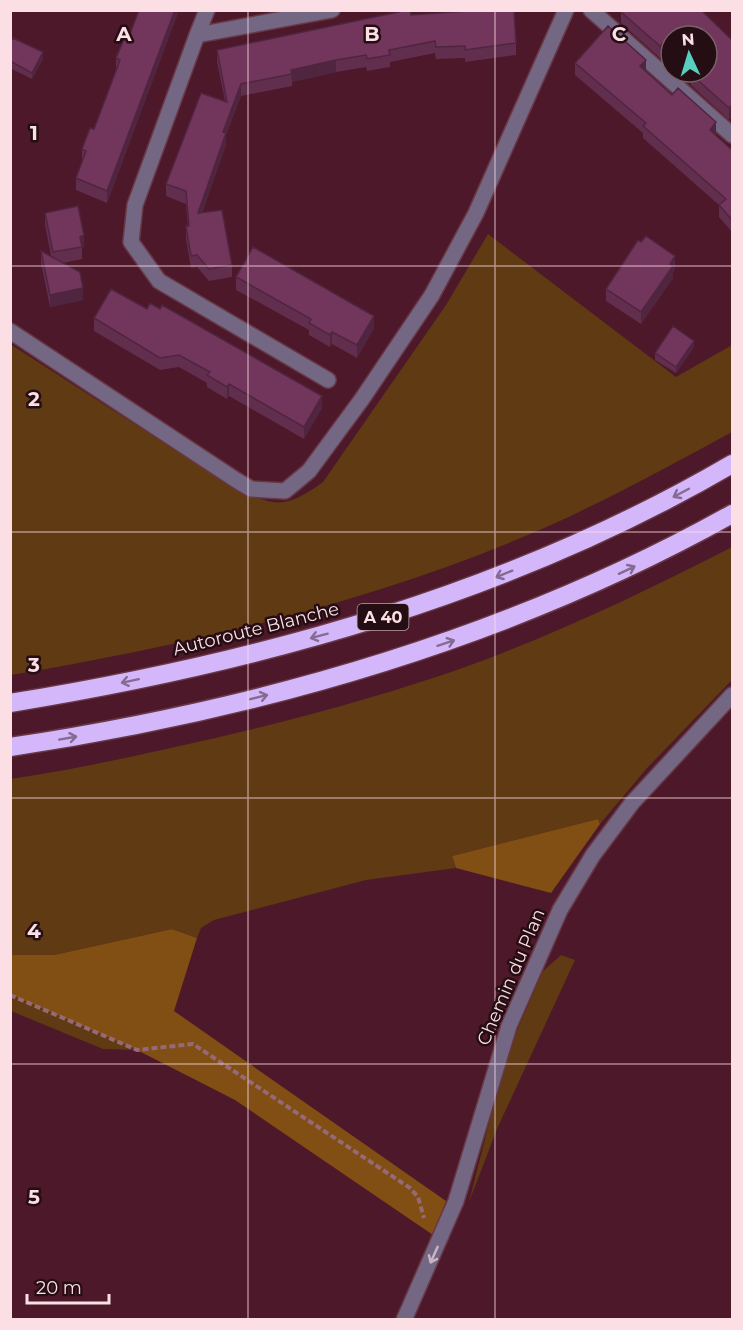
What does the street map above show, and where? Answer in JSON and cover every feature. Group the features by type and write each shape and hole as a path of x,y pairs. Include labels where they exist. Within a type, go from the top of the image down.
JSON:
{"highway":[{"name":"Autoroute Blanche","path":"10,703 235,658 340,631 440,598 584,540 657,506 732,464"},
{"name":"A 40","path":"10,747 78,736 240,702 340,676 453,641 627,570 732,514"}],"street":[{"path":"207,10 135,205 130,242 159,281 328,380"},
{"path":"198,35 332,10"},
{"path":"10,331 236,480 252,489 285,491 309,471 362,399 432,295 476,213 566,10"},
{"path":"591,10 732,135"},
{"name":"Chemin du Plan","path":"404,1320 456,1200 509,1026 560,910 593,855 632,803 732,695"}],"path":[{"path":"10,995 137,1050 193,1044 410,1188 418,1197 425,1213 424,1221"}],"shaded area":[{"path":"488,234 676,377 732,345 732,432 620,492 551,525 420,576 353,598 217,634 11,675 10,344 231,486 268,501 288,501 298,498 323,482 446,305"},
{"path":"732,547 732,680 648,767 600,824 598,819 452,856 456,868 366,880 214,920 201,928 197,938 172,929 54,955 11,955 10,779 114,760 249,730 359,701 432,678 502,653 569,625"},
{"path":"598,819 600,824 551,893 456,868 452,856"},
{"path":"172,929 197,938 174,1011 446,1201 433,1235 235,1100 137,1050 11,995 10,955 54,955"},
{"path":"561,955 575,960 497,1129 469,1202 501,1076 515,1035 543,971"},
{"path":"10,995 137,1050 103,1049 11,1011"}],"building":[{"path":"139,10 175,10 107,191 76,178 86,151 82,149 90,128 94,129 120,60 116,58 125,37 128,39"},
{"path":"410,10 411,15 514,10 516,43 465,50 465,46 436,47 435,41 389,50 390,55 367,59 366,55 336,60 291,70 292,74 241,84 223,132 226,133 198,213 222,210 232,265 209,269 197,255 191,256 186,226 189,226 186,191 166,184 201,93 227,102 217,50"},
{"path":"622,10 701,10 715,24 659,24 659,45 621,12"},
{"path":"608,26 646,60 640,66 659,84 672,95 678,88 716,122 710,130 732,150 732,220 719,205 726,199 643,126 646,123 575,63"},
{"path":"719,27 732,40 732,105 729,108 702,84 719,84"},
{"path":"13,38 43,52 32,73 10,61 10,43"},
{"path":"78,206 84,235 80,237 82,247 53,252 45,213"},
{"path":"646,236 675,256 670,264 673,266 641,312 606,289 638,240 641,242"},
{"path":"253,247 374,316 357,345 332,332 330,335 309,323 311,319 236,277"},
{"path":"41,251 80,272 83,288 50,295"},
{"path":"111,289 147,309 150,303 160,309 162,305 322,396 304,427 229,384 227,387 207,375 210,372 179,355 160,358 94,318"},
{"path":"673,326 694,341 676,367 655,353"}]}
